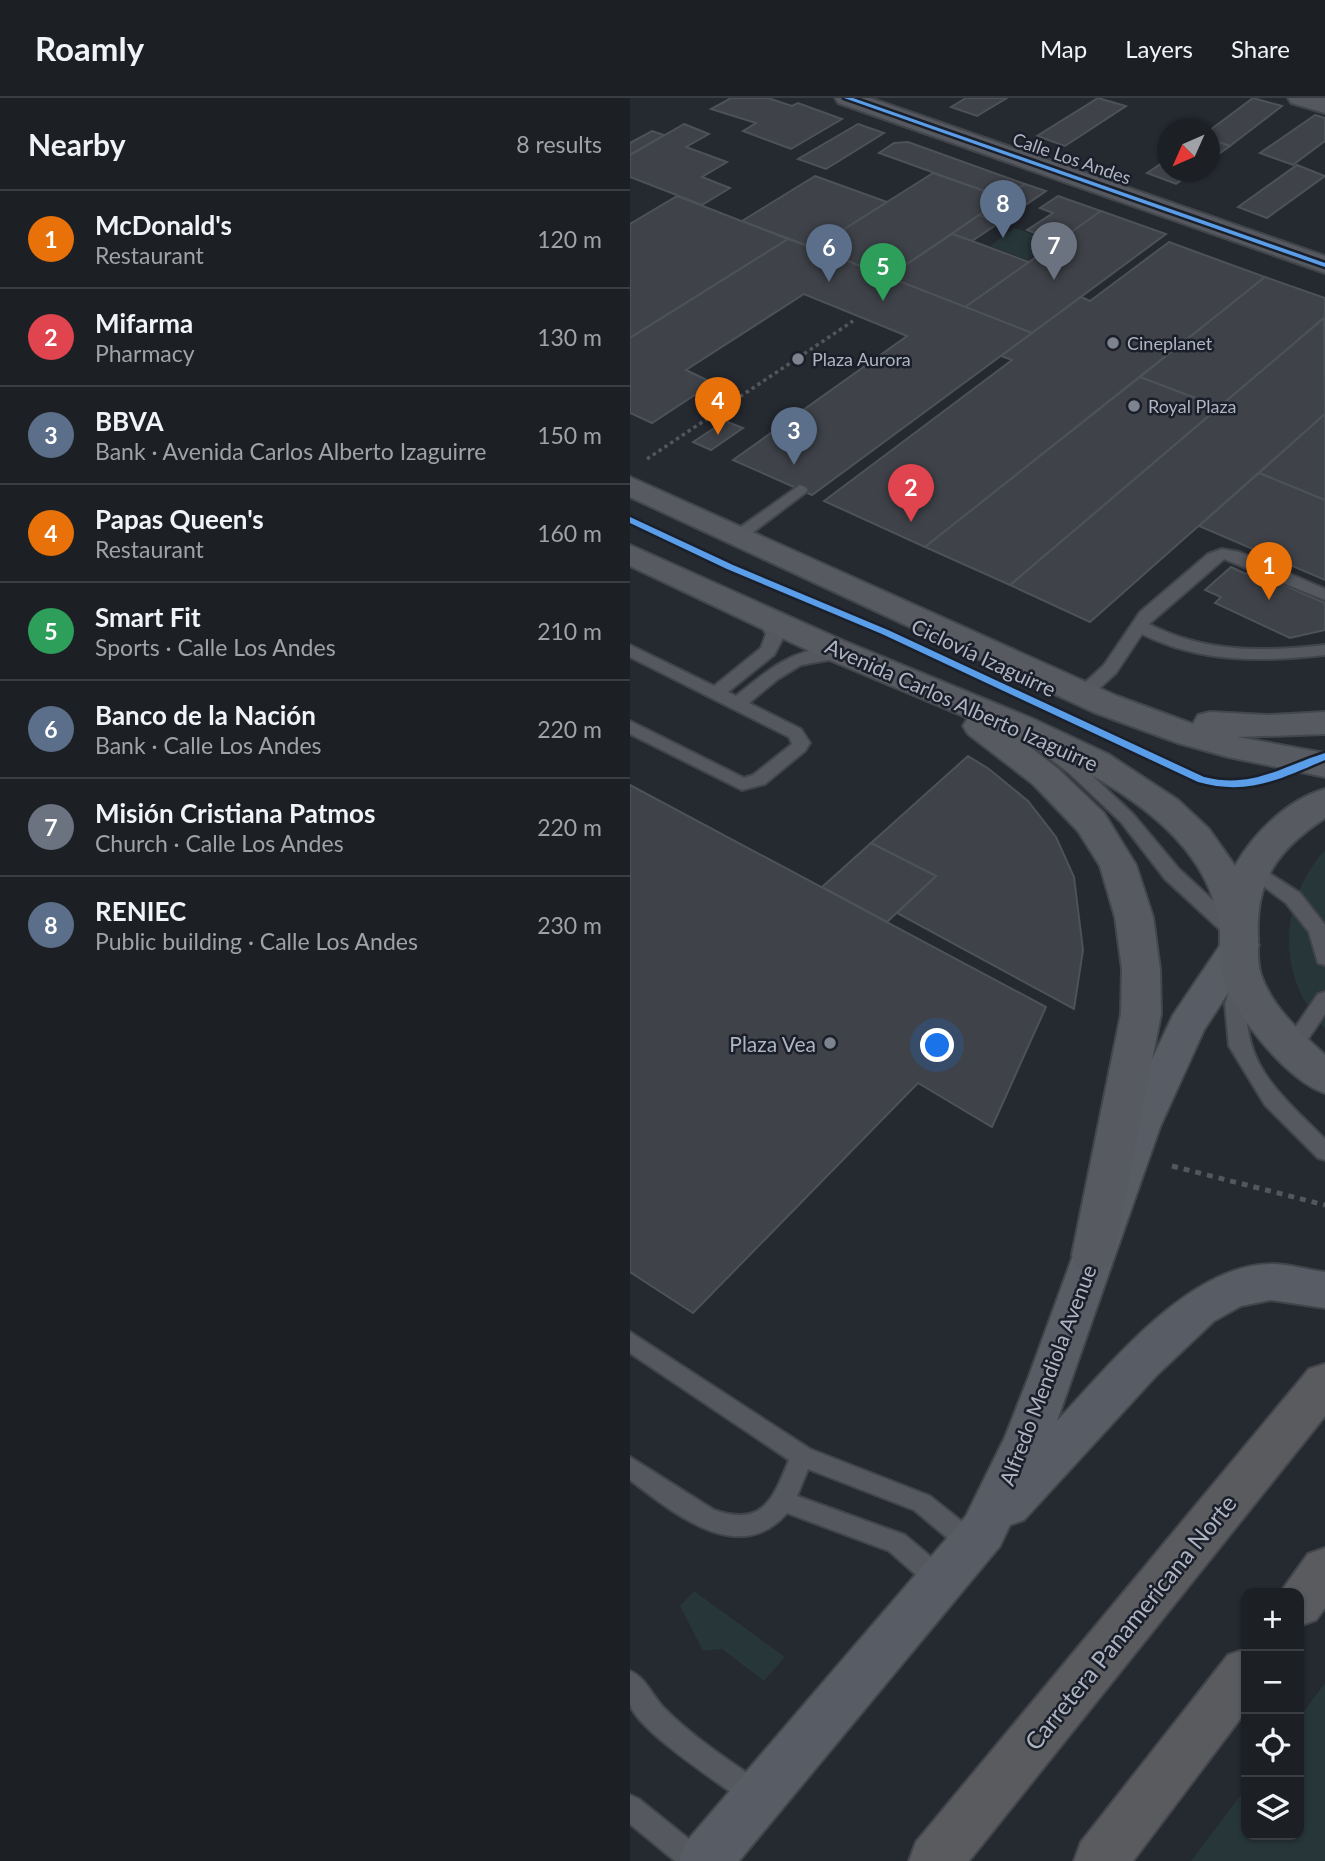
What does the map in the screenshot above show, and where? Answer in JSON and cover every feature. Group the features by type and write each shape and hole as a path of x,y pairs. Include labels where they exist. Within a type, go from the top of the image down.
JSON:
{"highway":[{"name":"Carretera Panamericana Norte","path":"935,1861 1322,1386"},
{"path":"1304,1597 1325,1570"},
{"path":"1100,1861 1241,1678"}],"main road":[{"path":"638,473 738,536 1094,699 1189,735 1240,749 1325,765"},
{"name":"Avenida Carlos Alberto Izaguirre","path":"630,554 900,678 1081,754 1128,779 1167,810 1198,840 1219,869 1240,944 1268,1022 1325,1078"},
{"path":"900,678 985,730 1068,797 1091,822 1110,850 1128,891 1141,969 1140,1013 1093,1255"},
{"path":"1094,699 1178,719 1237,726 1325,723"},
{"path":"1240,944 1252,868 1284,828 1325,801"},
{"name":"Alfredo Mendiola Avenue","path":"705,1861 977,1538 1027,1438 1140,1127 1182,1036 1240,944"},
{"path":"977,1538 1141,1362 1199,1308 1232,1290 1271,1282 1325,1290"}],"street":[{"name":"Calle Los Andes","path":"847,98 1325,265"},
{"path":"1300,98 1325,106"}],"lane":[{"path":"738,536 800,490"},
{"path":"1094,699 1110,669 1146,616 1214,557 1222,554 1233,555 1325,595"},
{"path":"716,693 772,646 774,634 764,617"},
{"path":"1140,626 1175,644 1212,653 1261,655 1325,650"},
{"path":"630,650 794,733 801,743 752,783 734,782 630,727"},
{"path":"737,704 796,659 823,653 846,654"},
{"path":"1252,868 1293,898 1318,930 1325,958"},
{"path":"1240,944 1235,1004 1239,1046 1272,1100 1325,1152"},
{"path":"1293,1046 1325,999"},
{"path":"630,1341 803,1456 922,1503 977,1538"},
{"path":"630,1467 708,1521 738,1527 765,1520 783,1501 803,1456"},
{"path":"783,1501 897,1543 941,1580"},
{"path":"630,1685 646,1707 668,1728 759,1797"},
{"path":"630,1808 696,1861"}],"path":[{"path":"638,473 853,321"},
{"path":"1172,1166 1325,1205"}],"shaded area":[{"path":"1015,228 1053,242 1028,260 990,246"},
{"path":"1325,850 1325,1029 1305,1002 1295,979 1289,940 1295,901 1313,866"},
{"path":"694,1591 785,1657 764,1681 722,1649 703,1651 680,1606"},
{"path":"1325,1683 1325,1861 1191,1861 1241,1795 1241,1840 1304,1840 1304,1711"}],"building":[{"path":"731,98 768,98 792,106 798,103 842,119 791,149 743,131 756,123 711,109"},
{"path":"966,98 1007,98 977,116 951,107"},
{"path":"1098,98 1126,106 1065,146 1037,136"},
{"path":"1253,98 1282,106 1230,146 1220,142 1220,123"},
{"path":"1315,115 1325,118 1325,141 1293,165 1260,153"},
{"path":"684,124 709,134 686,147 727,162 702,177 730,188 702,205 630,177 630,155"},
{"path":"858,124 884,133 826,169 798,159"},
{"path":"652,131 664,135 630,155 630,143"},
{"path":"908,142 1025,184 1004,198 879,153 894,143"},
{"path":"1220,142 1230,146 1220,153"},
{"path":"1297,165 1325,176 1267,218 1238,207"},
{"path":"1157,166 1157,177 1147,173"},
{"path":"933,173 1004,198 888,277 814,248"},
{"path":"815,176 887,202 814,248 742,221"},
{"path":"1025,184 1046,191 999,223 979,215"},
{"path":"677,196 788,239 630,338 630,224"},
{"path":"1058,196 1101,211 1058,242 1027,230 1053,213 1040,208"},
{"path":"1101,211 1166,234 1032,333 965,307"},
{"path":"979,215 999,223 972,241 952,234"},
{"path":"952,234 1029,262 965,307 888,277"},
{"path":"788,239 1032,333 812,495 733,460 907,336 804,294 686,370 713,383 652,423 630,413 630,338"},
{"path":"1169,242 1265,277 925,547 824,501 1012,360 1001,356 1081,297 1090,301"},
{"path":"1265,277 1325,298 1325,317 1219,407 1140,377"},
{"path":"1324,318 1325,414 1090,622 1010,585"},
{"path":"1140,377 1219,407 1010,585 925,547"},
{"path":"1325,414 1325,500 1259,473"},
{"path":"725,421 743,428 711,450 693,442"},
{"path":"1259,473 1325,500 1325,580 1199,526"},
{"path":"1231,567 1246,574 1250,570 1325,603 1325,630 1290,638 1215,603 1221,597 1205,590"},
{"path":"968,756 989,769 1028,801 1056,837 1074,877 1083,950 1074,1009 897,913 936,876 871,843"},
{"name":"Plaza Vea","path":"630,785 1046,1007 992,1127 918,1083 693,1313 630,1272"},
{"path":"871,843 936,876 887,922 822,887"}],"cycle path":[{"path":"847,98 1325,265"},
{"name":"Ciclovía Izaguirre","path":"630,520 730,567 885,632 1201,780 1233,785 1249,783 1279,775 1325,756"}],"place":[{"name":"RENIEC","path":"1003,238"},
{"name":"Misión Cristiana Patmos","path":"1054,280"},
{"name":"Banco de la Nación","path":"829,282"},
{"name":"Smart Fit","path":"883,301"},
{"name":"Cineplanet","path":"1113,343"},
{"name":"Plaza Aurora","path":"798,359"},
{"name":"Royal Plaza","path":"1134,406"},
{"name":"Papas Queen's","path":"718,435"},
{"name":"BBVA","path":"794,465"},
{"name":"Mifarma","path":"911,522"},
{"name":"McDonald's","path":"1269,600"},
{"name":"Plaza Vea","path":"830,1043"}]}
